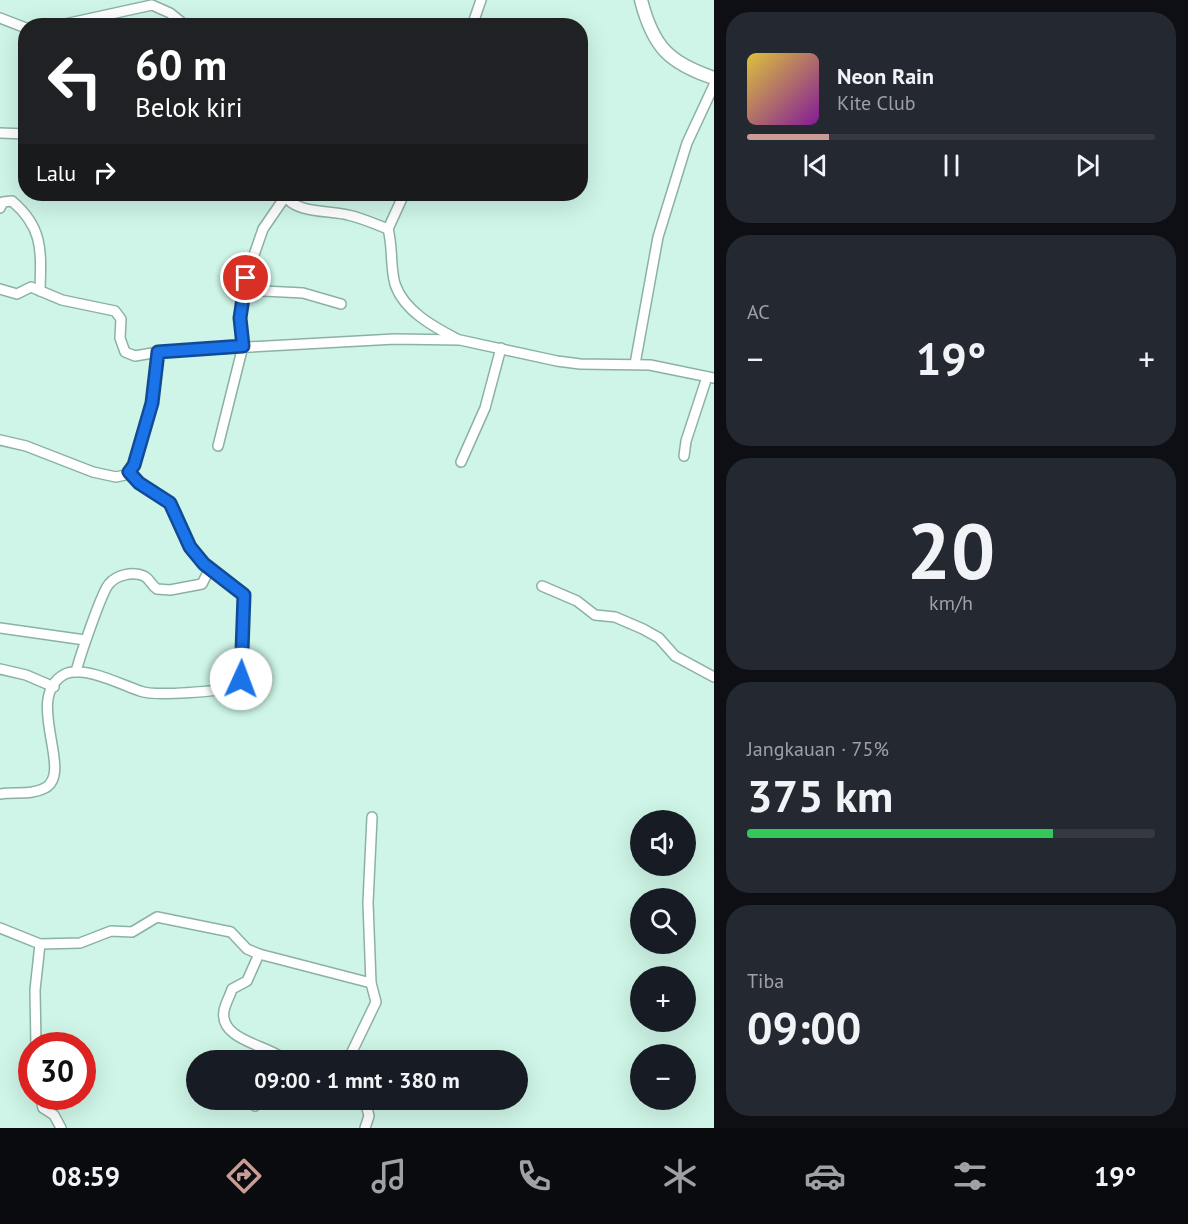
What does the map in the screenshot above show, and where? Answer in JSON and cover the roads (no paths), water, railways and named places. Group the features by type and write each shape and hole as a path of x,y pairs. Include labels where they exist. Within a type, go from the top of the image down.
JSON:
{"street":[{"path":"475,18 481,0"},
{"path":"641,0 656,41 670,57 714,78"},
{"path":"87,18 149,2 176,18"},
{"path":"0,18 18,24"},
{"path":"635,364 658,237 687,143 714,85"},
{"path":"0,133 18,134"},
{"path":"0,208 3,202 12,201 28,215 38,235 41,252 40,291"},
{"path":"218,446 243,346 240,318 254,250 263,229 281,201"},
{"path":"295,201 305,207 349,215 388,229"},
{"path":"402,201 388,229 395,283 401,296 426,321 460,340"},
{"path":"0,289 17,294 31,287 62,300 115,311 121,319 120,338 124,352 135,356 158,352 243,346 395,339 460,340 580,364 635,364 665,367 710,377 684,456"},
{"path":"244,290 303,293 341,303"},
{"path":"461,462 485,408 501,348"},
{"path":"0,440 26,446 64,462 111,477 121,477 134,465 152,403 158,352"},
{"path":"0,794 33,793 49,786 53,780 56,761 47,716 54,687 65,675 76,672 108,679 143,693 166,694 236,687 241,679 244,595 210,568 190,547 170,503 139,483 129,472"},
{"path":"76,672 85,640 108,584 117,578 141,575 157,589 170,590 202,584 210,568"},
{"path":"542,586 577,601 595,615 615,617 643,629 659,638 675,656 714,677"},
{"path":"0,628 85,640"},
{"path":"0,669 27,675 54,687"},
{"path":"353,1050 375,1006 371,983 368,903 372,818"},
{"path":"0,928 40,944 80,943 111,931 132,932 157,917 231,932 247,949 259,954 371,983"},
{"path":"36,1032 35,990 40,944"},
{"path":"259,954 247,981 232,988 223,1013 225,1021 238,1038 262,1050"},
{"path":"46,1110 54,1115 61,1128"},
{"path":"365,1128 369,1116 368,1110"}]}
